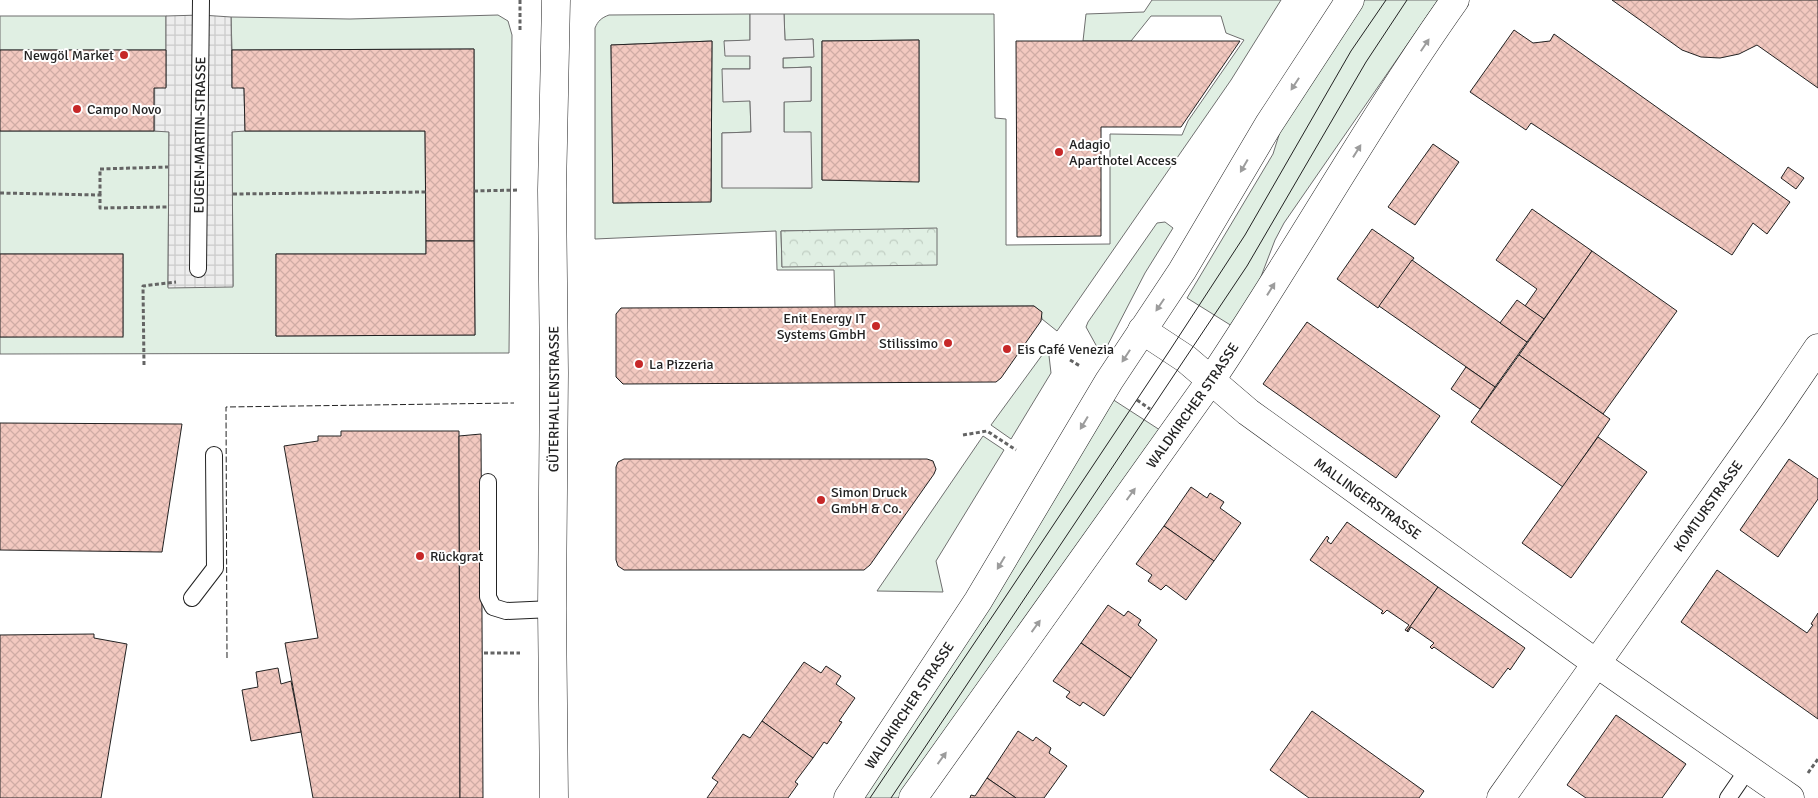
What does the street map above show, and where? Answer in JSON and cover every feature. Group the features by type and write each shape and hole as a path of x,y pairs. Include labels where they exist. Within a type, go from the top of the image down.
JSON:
{"street":[{"name":"GÜTERHALLENSTRASSE","path":"554,798 552,190 556,0"},
{"name":"WALDKIRCHER STRASSE","path":"848,798 978,601 1109,382 1182,271 1269,124 1350,0"},
{"name":"WALDKIRCHER STRASSE","path":"913,798 1177,429 1245,330 1404,76 1455,0"},
{"name":"MALLINGERSTRASSE","path":"1142,330 1186,360 1248,412 1596,663"},
{"name":"KOMTURSTRASSE","path":"1501,798 1818,348"},
{"path":"1596,663 1790,798"}],"lane":[{"name":"EUGEN-MARTIN-STRASSE","path":"198,270 201,0"},
{"path":"192,598 215,568 214,455"},
{"path":"488,482 488,598 493,607 506,611 552,609"},
{"path":"1728,798 1748,769"}],"path":[{"path":"168,167 100,169 100,208 168,207"},
{"path":"474,192 552,190"},
{"path":"233,194 426,192"},
{"path":"0,193 100,195"},
{"path":"144,365 143,286 174,283 198,270"},
{"path":"1070,360 1109,382 1177,429"},
{"path":"963,435 988,431 1016,450"},
{"path":"484,653 507,653"}],"green space":[{"path":"1152,0 1281,0 1231,80 1057,331 1042,319 1041,312 1034,306 835,307 834,270 777,270 776,231 595,239 595,28 597,23 606,16 750,14 750,41 724,41 750,55 750,69 722,69 750,101 751,132 722,133 722,187 811,188 810,132 784,133 784,101 811,101 811,67 783,68 783,58 813,57 813,39 785,41 784,14 994,14 995,118 1006,119 1006,245 1110,244 1110,134 1182,135 1188,121 1244,40 1226,33 1221,16 1151,16 1131,41 1083,41 1086,14 1144,12","holes":["919,40 919,181 822,180 822,41","712,41 711,201 613,203 611,45","937,229 782,267 781,231"]},
{"path":"1361,0 1438,0 1284,223 1275,240 1257,287 1232,326 1187,298 1273,154 1284,119"},
{"path":"498,15 508,21 512,35 509,353 0,354 0,337 123,336 123,254 0,254 0,131 169,131 168,287 233,286 232,131 425,131 426,254 276,254 276,336 475,335 474,49 232,50 231,17 350,19"},
{"path":"0,16 166,16 166,50 0,50"},
{"path":"1165,222 1173,228 1145,273 1102,356 1086,327 1088,322 1157,223"},
{"path":"937,228 937,265 782,267 781,231"},
{"path":"1048,347 1051,373 1011,439 991,425"},
{"path":"1112,399 1163,432 904,798 859,798"},
{"path":"983,436 1004,450 936,561 943,592 877,591"}],"shaded area":[{"path":"750,14 784,14 785,40 813,39 814,57 783,58 783,68 811,67 811,101 784,102 784,132 811,132 812,188 722,188 722,133 751,132 750,101 723,102 722,69 750,69 750,56 725,56 724,41 750,40"},
{"path":"201,15 231,17 232,87 244,88 245,131 232,132 233,287 168,288 169,132 154,131 154,88 166,87 166,16"}],"building":[{"path":"1612,0 1818,0 1818,88 1757,45 1739,54 1720,58 1701,57 1682,50"},
{"path":"1514,30 1533,43 1550,41 1554,34 1790,202 1767,234 1753,223 1732,255 1531,123 1526,130 1470,92"},
{"path":"919,40 919,182 822,180 822,41"},
{"path":"712,41 711,202 613,203 611,45"},
{"name":"Adagio Aparthotel Access","path":"1016,41 1240,41 1181,127 1101,127 1101,236 1017,237"},
{"path":"474,49 474,241 426,241 425,131 245,131 244,88 232,88 232,50"},
{"name":"Campo Novo","path":"0,50 166,50 166,88 154,88 154,131 0,131"},
{"path":"1433,144 1459,162 1415,225 1388,207"},
{"path":"1788,167 1804,178 1796,189 1781,178"},
{"path":"1532,209 1592,251 1544,319 1525,306 1537,289 1496,260"},
{"path":"1372,229 1414,258 1378,308 1337,279"},
{"path":"426,241 474,241 475,335 276,336 276,254 426,254"},
{"path":"1592,251 1677,311 1603,414 1519,355"},
{"path":"0,254 123,254 123,337 0,337"},
{"path":"1412,260 1527,342 1495,387 1379,306"},
{"path":"1517,300 1544,319 1527,342 1500,323"},
{"path":"1034,306 1042,312 1041,321 1001,378 996,382 623,384 616,377 616,314 621,308"},
{"path":"1307,322 1440,416 1396,478 1263,384"},
{"path":"1519,355 1610,419 1563,487 1471,422"},
{"path":"1466,367 1495,387 1480,409 1451,389"},
{"path":"0,423 182,424 162,552 0,550"},
{"path":"341,431 459,431 460,798 313,798 285,643 318,638 284,446 318,441 318,436 341,436"},
{"path":"481,434 483,798 460,798 459,436"},
{"path":"1598,437 1647,472 1571,578 1522,543"},
{"path":"624,459 927,459 933,461 936,469 870,565 864,570 624,570 618,566 616,560 616,467 618,462"},
{"path":"1789,459 1818,479 1818,499 1778,557 1740,530"},
{"path":"1191,487 1207,498 1210,493 1224,502 1220,508 1241,523 1214,561 1164,526"},
{"path":"1347,522 1438,587 1407,631 1405,630 1409,625 1387,610 1383,614 1381,613 1383,611 1310,560 1327,536 1329,538 1327,541 1331,544"},
{"path":"1164,526 1214,561 1186,600 1166,585 1161,590 1148,581 1152,575 1136,564"},
{"path":"1717,570 1807,633 1818,613 1818,719 1681,622"},
{"path":"1438,587 1525,648 1510,670 1508,668 1493,688 1434,647 1432,649 1430,647 1434,643 1411,627 1407,631"},
{"path":"1108,605 1124,616 1128,611 1141,620 1138,625 1157,640 1131,678 1081,643"},
{"path":"94,634 94,638 127,644 101,798 0,798 0,635"},
{"path":"1081,643 1131,678 1104,716 1083,702 1080,706 1066,697 1070,692 1053,681"},
{"path":"804,662 821,673 826,666 841,676 836,684 855,698 839,721 842,722 827,744 824,742 813,758 762,721"},
{"path":"278,668 281,684 291,681 301,732 251,741 242,690 258,687 256,672"},
{"path":"1312,711 1424,791 1419,798 1309,798 1270,770"},
{"path":"1616,715 1686,764 1662,798 1586,798 1567,785"},
{"path":"762,721 813,758 795,782 798,784 788,798 707,798 718,782 712,778 743,734 750,738"},
{"path":"1018,731 1033,741 1036,737 1051,748 1049,753 1067,766 1044,798 1016,798 987,778"},
{"path":"987,778 1016,798 970,798 971,795 975,796"}],"tram line":[{"path":"870,798 1245,235 1351,51 1386,0"},
{"path":"891,798 1247,266 1366,62 1407,0"}],"fence":[{"path":"227,658 226,407 514,403"}],"place":[{"name":"Newgöl Market","path":"124,55"},
{"name":"Campo Novo","path":"77,109"},
{"name":"Adagio Aparthotel Access","path":"1059,152"},
{"name":"Enit Energy IT Systems GmbH","path":"876,326"},
{"name":"Stilissimo","path":"948,343"},
{"name":"Eis Café Venezia","path":"1007,349"},
{"name":"La Pizzeria","path":"639,364"},
{"name":"Simon Druck GmbH & Co.","path":"821,500"},
{"name":"Rückgrat","path":"420,556"}]}
